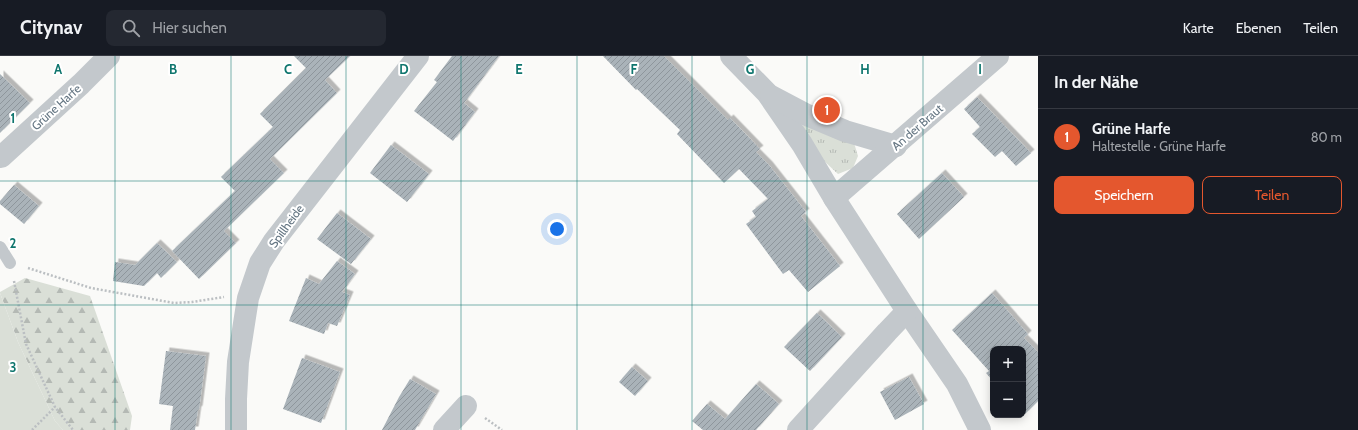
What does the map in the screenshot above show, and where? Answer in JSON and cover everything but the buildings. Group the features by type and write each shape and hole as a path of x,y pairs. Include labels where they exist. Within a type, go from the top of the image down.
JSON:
{"street":[{"name":"Grüne Harfe","path":"1,156 81,84 109,56"},
{"name":"Spillheide","path":"236,430 238,362 248,298 260,263 274,241 418,56"},
{"path":"731,56 767,94 802,144 834,198 957,384 980,430"},
{"name":"An der Braut","path":"834,198 896,146 998,56"},
{"path":"767,94 807,115 845,131 896,146"},
{"path":"798,430 886,332 908,312"},
{"path":"444,430 466,406"}],"lane":[{"path":"0,247 10,263"}],"path":[{"path":"73,430 54,407 26,344 10,263 91,288 174,303 224,297 248,298"},
{"path":"32,430 54,407"}],"green space":[{"path":"803,125 854,143 858,156 853,168 838,174 823,160 801,129"},
{"path":"25,278 90,296 132,416 130,430 63,430 55,421 18,342 0,293"},
{"path":"0,293 18,342 55,421 63,430 0,430"}],"place":[{"name":"Grüne Harfe","path":"827,110"}]}
